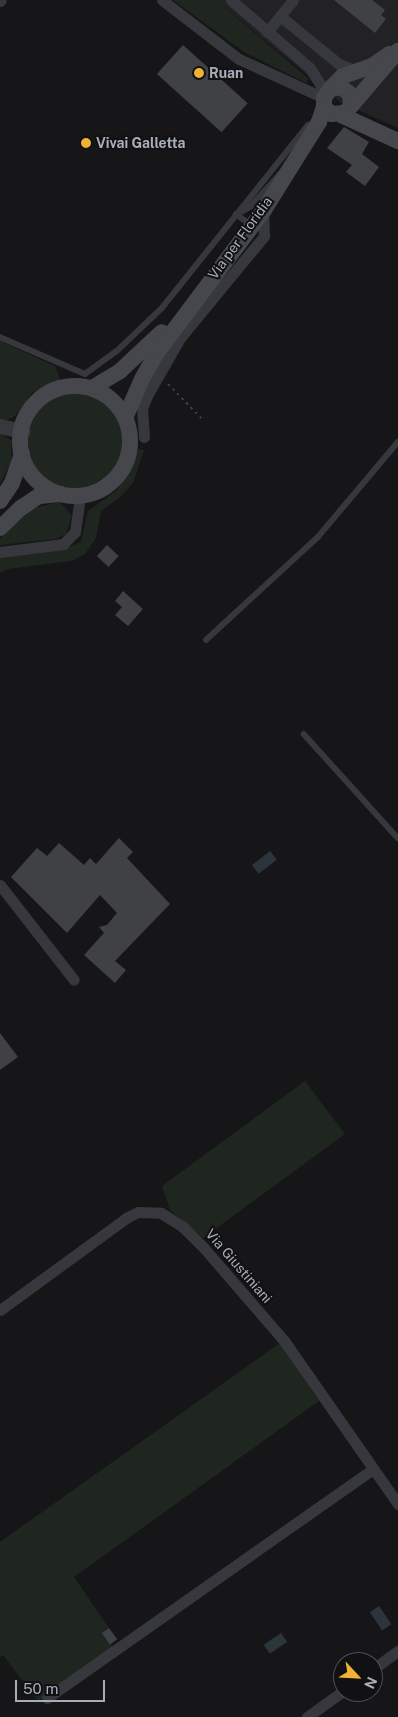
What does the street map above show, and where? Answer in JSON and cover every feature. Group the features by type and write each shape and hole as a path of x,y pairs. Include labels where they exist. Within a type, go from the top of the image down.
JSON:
{"main road":[{"path":"337,97 398,46"},
{"path":"337,97 398,51"},
{"path":"337,97 366,126 398,141"},
{"name":"Via per Floridia","path":"189,306 264,210 290,165 337,97"},
{"path":"92,388 127,365 189,306"},
{"path":"126,418 142,379 189,306"},
{"path":"0,501 12,483 22,454 22,431 28,413 40,399 56,389 74,386 92,388 112,400 126,418 130,435 129,452 123,468 105,487 80,496 62,494 40,496 21,508 0,528"},
{"path":"22,454 36,480 62,494"}],"street":[{"path":"162,0 239,59 337,97"},
{"path":"231,0 310,68 337,97"},
{"path":"268,32 293,0"},
{"path":"280,16 337,97"},
{"path":"144,437 142,408 156,379 201,311 264,236 264,210"},
{"path":"0,426 22,431"},
{"path":"0,552 63,544 75,532 80,496"},
{"path":"0,885 74,980"},
{"name":"Via Giustiniani","path":"0,1310 126,1218 138,1212 161,1213 183,1227 204,1248 285,1342 398,1504"},
{"path":"47,1698 373,1469"},
{"path":"383,1662 398,1651"},
{"path":"311,1716 333,1699"}],"lane":[{"path":"0,337 85,374 117,351 162,308 314,118 337,97"},
{"path":"236,214 250,207 290,165"},
{"path":"236,214 252,226"},
{"path":"206,640 318,537 398,442"},
{"path":"304,734 398,838"}],"path":[{"path":"156,379 171,385 202,419"}],"shaded area":[{"path":"173,0 216,0 309,79 306,83 244,52"},
{"path":"216,0 398,0 398,128 340,102"},
{"path":"0,341 55,366 61,381 32,393 15,416 5,421 0,421"},
{"path":"76,393 94,397 110,407 120,423 124,441 120,459 110,475 94,485 76,489 58,485 42,475 32,459 28,441 32,423 42,407 58,397"},
{"path":"0,433 12,441 11,462 0,484"},
{"path":"138,449 144,450 133,483 119,498 101,511 96,538 85,554 71,561 8,569 0,573 0,558 64,549 81,542 88,511 117,490 132,467"},
{"path":"60,502 72,516 66,534 55,539 0,545 0,538 33,508"},
{"path":"270,851 277,860 259,874 252,865"},
{"path":"305,1081 345,1134 203,1238 170,1210 162,1186"},
{"path":"280,1343 319,1401 74,1577 109,1628 102,1634 113,1647 38,1701 3,1655 0,1657 0,1542"},
{"path":"379,1606 391,1624 382,1630 370,1612"},
{"path":"281,1633 287,1642 270,1654 264,1645"}],"building":[{"path":"334,0 372,0 385,10 381,15 386,19 375,33"},
{"path":"183,45 248,103 222,132 157,74"},
{"path":"344,127 369,142 362,154 379,167 365,186 346,172 352,165 327,148"},
{"path":"107,545 119,556 108,567 97,556"},
{"path":"123,591 143,609 128,626 115,615 122,607 115,601"},
{"path":"119,838 133,852 127,858 170,904 115,961 126,970 115,983 84,955 104,933 99,927 107,925 117,913 100,895 67,933 11,877 37,848 47,856 59,843 84,865 90,858 96,864"},
{"path":"0,1033 18,1057 0,1070"},
{"path":"109,1628 117,1639 110,1645 102,1633"}],"place":[{"name":"Ruan","path":"199,73"},
{"name":"Vivai Galletta","path":"86,143"}]}
